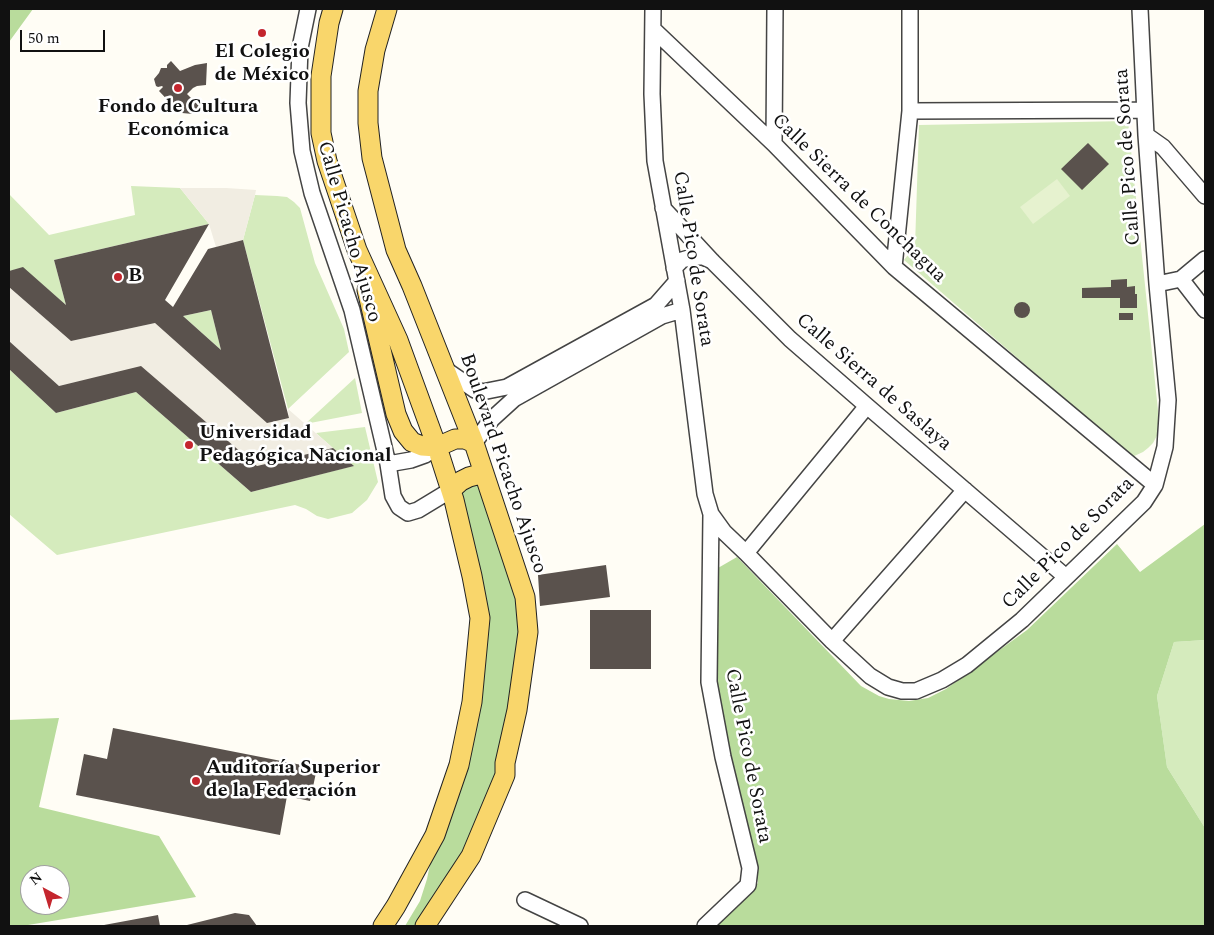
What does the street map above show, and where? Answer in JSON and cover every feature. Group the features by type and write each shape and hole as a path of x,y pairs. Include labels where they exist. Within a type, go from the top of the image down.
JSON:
{"main road":[{"path":"333,9 321,76 322,133 327,162 357,250 396,414 403,431 412,442 422,446 437,447 455,439 465,439 474,443"},
{"name":"Boulevard Picacho Ajusco","path":"387,9 375,50 368,91 368,122 372,158 396,250 474,443 525,597 528,632 517,710 505,763 505,775 471,856 425,926"},
{"path":"357,250 398,340 437,447 451,490 480,618 472,702 459,765 435,835 383,926"},
{"path":"451,490 469,477 484,474"}],"street":[{"name":"Calle Picacho Ajusco","path":"308,9 300,48 299,65 298,103 302,151 312,193 352,310 388,464 393,496 399,507 408,512 418,510 451,490"},
{"name":"Calle Pico de Sorata","path":"653,9 652,94 655,161 682,310 705,494 711,514 708,682 750,868 748,885 705,926"},
{"path":"774,144 775,9"},
{"path":"894,267 910,111 910,9"},
{"name":"Calle Pico de Sorata","path":"711,514 724,532 832,641 870,676 888,687 902,691 916,691 942,680 967,665 1022,620 1144,502 1155,486 1165,447 1168,400 1144,110 1142,9"},
{"name":"Calle Sierra de Conchagua","path":"654,30 774,144 894,267 1155,486"},
{"path":"910,111 1144,110"},
{"path":"1146,135 1163,147 1205,196"},
{"name":"Calle Sierra de Saslaya","path":"663,208 712,261 790,339 1066,577"},
{"path":"446,370 475,390 482,392 507,387 656,305 676,274 682,260 692,256 703,257 712,261"},
{"path":"1157,284 1181,279 1205,259"},
{"path":"1181,279 1205,310"},
{"path":"474,443 492,419 520,395 662,316 682,310"},
{"path":"746,553 867,406"},
{"path":"388,464 411,460 437,447"},
{"path":"832,641 965,490"},
{"path":"526,900 580,926"}],"green space":[{"path":"9,9 33,9 9,42"},
{"path":"1128,121 1160,430 1148,448 1132,457 904,260 915,246 919,125"},
{"path":"1057,179 1070,196 1033,224 1020,207"},
{"path":"131,186 180,188 209,224 54,260 66,305 23,268 9,271 9,194 49,235 135,215"},
{"path":"255,195 287,197 300,208 315,263 344,329 349,352 288,409 243,240"},
{"path":"211,310 221,350 183,316"},
{"path":"9,369 56,413 136,392 251,492 353,466 316,433 365,427 378,482 367,500 352,513 328,519 317,516 295,505 57,555 9,514"},
{"path":"355,378 362,413 305,424"},
{"path":"486,478 523,597 516,710 470,855 423,926 405,926 420,901 427,879 481,617 454,490"},
{"path":"1205,524 1205,640 1174,642 1157,696 1167,767 1205,828 1205,926 715,926 758,883 716,686 718,568 737,557 861,686 879,696 909,701 928,698 946,689 1027,630 1117,544 1140,572"},
{"path":"1205,640 1205,828 1167,767 1157,696 1174,642"},
{"path":"59,718 39,807 159,836 196,897 22,926 9,926 9,720"}],"shaded area":[{"path":"180,188 256,190 243,240 216,247 209,224"},
{"path":"9,287 71,341 155,323 267,422 289,418 288,409 333,448 257,466 141,367 59,386 9,341"}],"building":[{"name":"Fondo de Cultura Económica","path":"171,61 180,71 207,63 206,85 197,86 187,94 205,112 182,113 159,91 163,87 156,86 154,79 161,68 167,68"},
{"path":"1088,143 1109,164 1082,190 1061,169"},
{"path":"209,224 165,300 173,307 208,249 243,240 289,418 267,423 155,323 71,341 9,287 9,271 23,267 66,305 54,260","holes":["211,310 221,350 183,316"]},
{"path":"1127,279 1127,287 1135,286 1137,308 1120,308 1120,298 1082,298 1082,288 1111,287 1111,280"},
{"path":"1022,302 1028,304 1030,310 1028,316 1022,318 1016,316 1014,310 1016,304"},
{"path":"1119,313 1133,313 1133,320 1119,320"},
{"path":"9,341 59,386 141,366 257,466 333,448 354,466 251,492 136,392 56,413 9,369"},
{"path":"606,565 610,597 540,606 538,575"},
{"path":"590,610 651,610 651,669 590,669"},
{"name":"Auditoría Superior de la Federación","path":"113,728 317,768 310,801 287,796 280,835 76,795 84,754 107,759"},
{"path":"235,913 249,915 257,926 183,926"},
{"path":"158,915 160,926 104,926 104,925"}],"place":[{"name":"El Colegio de México","path":"262,33"},
{"name":"Fondo de Cultura Económica","path":"178,88"},
{"name":"B","path":"118,277"},
{"name":"Universidad Pedagógica Nacional","path":"189,445"},
{"name":"Auditoría Superior de la Federación","path":"196,781"}]}
